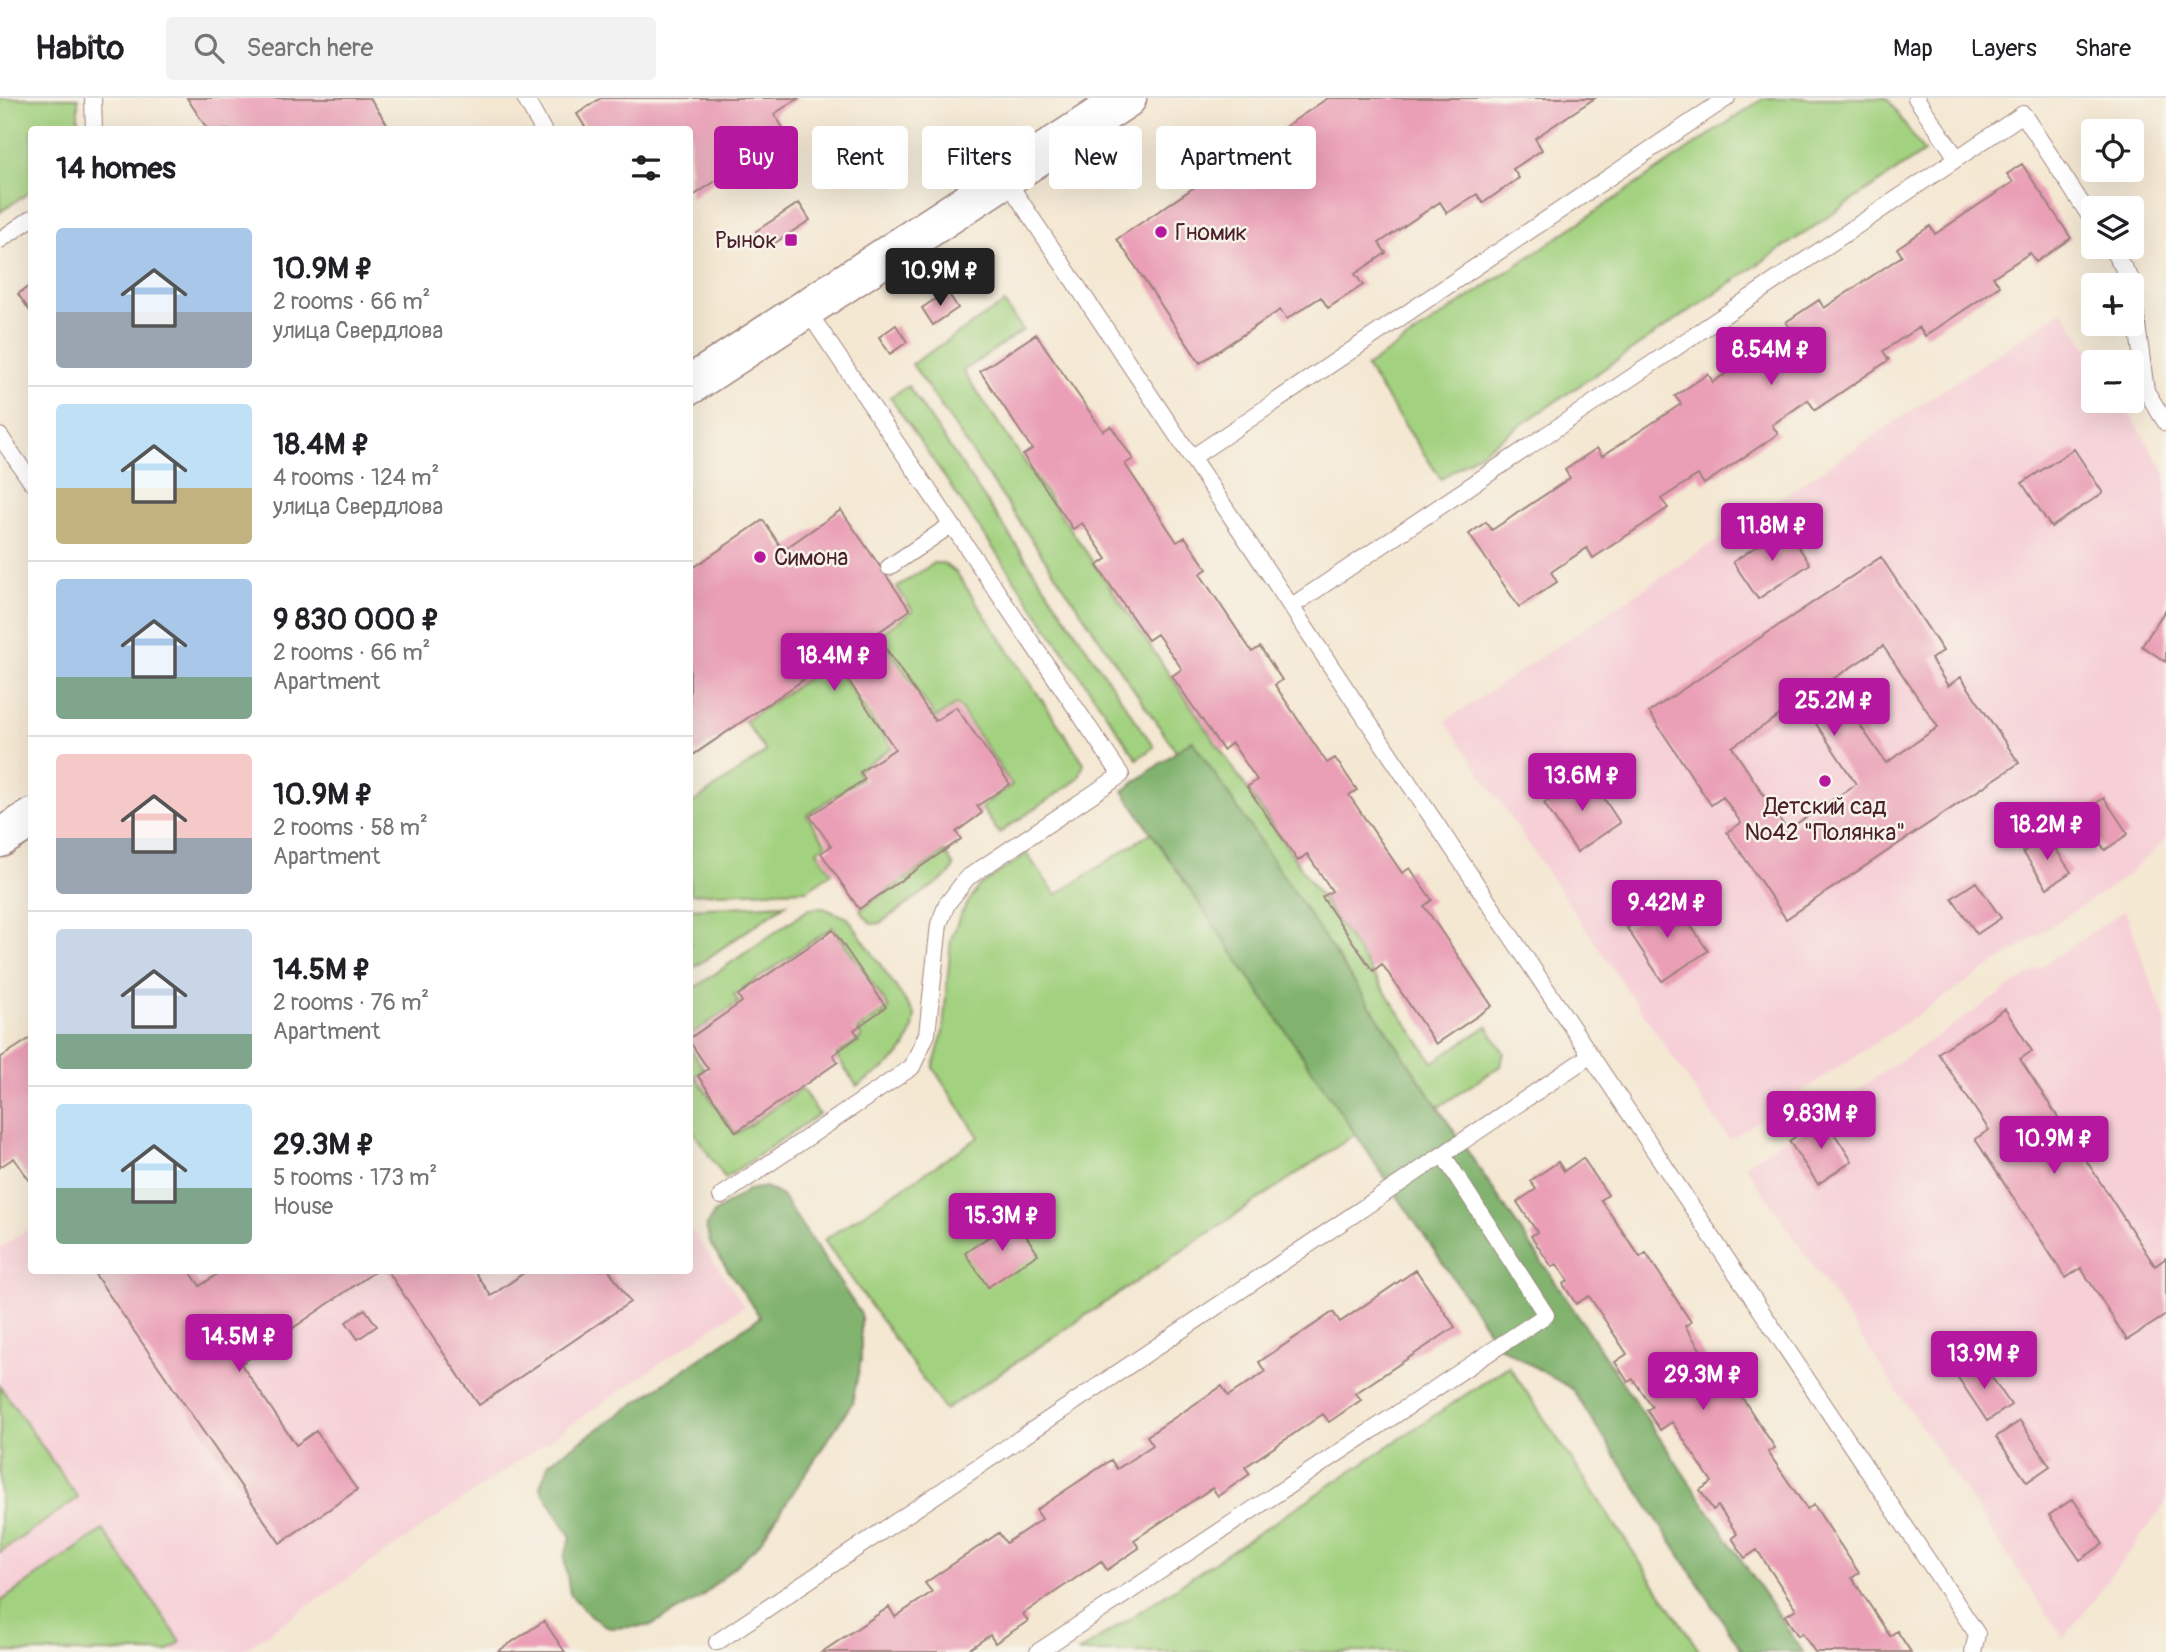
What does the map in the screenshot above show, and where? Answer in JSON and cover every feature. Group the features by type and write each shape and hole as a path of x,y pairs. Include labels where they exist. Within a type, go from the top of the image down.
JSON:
{"main road":[{"path":"1035,158 1127,98"},
{"path":"693,383 988,189"},
{"path":"0,838 28,820"}],"lane":[{"path":"93,98 94,126"},
{"path":"528,98 526,100 541,126"},
{"path":"1193,457 1727,98"},
{"path":"1916,98 1957,158"},
{"path":"1292,606 2023,114 2081,203"},
{"path":"1012,189 1977,1634 1973,1652"},
{"path":"0,240 28,221"},
{"path":"2118,259 2131,279 2146,391 2166,424"},
{"path":"721,1196 912,1067 927,1034 939,924 947,904 967,878 1121,775 806,309"},
{"path":"0,436 28,477"},
{"path":"889,567 951,525"},
{"path":"717,1642 1591,1055"},
{"path":"1038,1652 1546,1315 1443,1155"}],"shaded area":[{"name":"Детский сад №42 \"Полянка\"","path":"2063,310 2088,350 2081,350 2081,413 2129,413 2166,472 2166,840 2121,880 1729,1140 1445,721"},
{"path":"2125,910 2166,1022 2166,1503 2064,1639 1745,1165"},
{"path":"28,1229 28,1274 693,1274 693,1231 744,1306 241,1652 0,1652 0,1248"}],"green space":[{"path":"0,98 78,98 78,126 28,126 28,193 0,212"},
{"path":"1764,98 1887,98 1924,152 1441,479 1366,367"},
{"path":"1004,303 1023,330 963,371 1433,1062 1487,1026 1504,1053 1500,1066 1440,1106 1424,1107 1411,1096 912,364"},
{"path":"908,386 1154,747 1137,759 890,397"},
{"path":"934,563 943,563 956,572 1084,763 1074,782 999,833 981,807 1012,785 957,704 936,718 879,635 913,611 897,587"},
{"path":"832,662 892,748 857,771 861,778 807,815 826,844 817,851 832,873 807,890 693,894 693,803 766,752 745,721"},
{"path":"1192,740 1803,1652 1743,1652 1572,1389 1499,1346 1123,791"},
{"path":"1178,815 1381,1117 945,1410 824,1240 979,1137 933,1068 943,1032 951,939 961,914 979,886 1027,854 1056,895"},
{"path":"945,852 954,866 950,874 880,923 871,924 860,910"},
{"path":"786,904 693,968 693,909"},
{"path":"823,908 848,918 915,1015 913,1029 903,1050 888,1065 857,1086 836,1055 862,1037 857,1030 889,1008 833,927 734,995 739,1002 693,1033 693,989 809,909"},
{"path":"693,1052 704,1069 695,1076 736,1134 802,1089 819,1114 725,1178 693,1131"},
{"path":"765,1187 782,1196 861,1314 861,1360 852,1403 759,1544 699,1599 649,1626 610,1628 591,1617 570,1594 564,1557 571,1537 540,1487 549,1463 760,1317 711,1245 706,1227 714,1213 748,1190"},
{"path":"1509,1366 1700,1652 1079,1652"},
{"path":"0,1386 78,1498 0,1552"},
{"path":"103,1530 181,1642 167,1652 0,1652 0,1602"}],"building":[{"path":"187,98 370,98 388,126 205,126"},
{"path":"601,98 799,98 774,114 782,126 714,126 714,182 693,196 693,126 584,126 577,114"},
{"path":"1328,98 1595,98 1535,138 1542,150 1513,169 1519,178 1483,203 1477,194 1447,213 1440,202 1379,243 1386,253 1355,274 1363,285 1328,308 1321,297 1287,319 1280,310 1200,363 1117,239 1192,189 1316,189 1316,126 1286,126"},
{"path":"2022,164 2071,238 2036,262 2030,253 1993,277 2000,286 1925,336 1919,327 1883,351 1889,360 1815,410 1808,400 1772,425 1778,434 1704,484 1698,475 1661,499 1668,508 1593,558 1587,548 1551,572 1557,582 1519,607 1469,534 1486,522 1492,530 1570,478 1565,470 1597,448 1602,456 1681,404 1675,396 1708,374 1713,382 1791,330 1786,322 1819,300 1824,308 1902,256 1897,248 1930,226 1935,234 2013,182 2007,174"},
{"path":"799,203 810,220 767,248 756,231"},
{"path":"984,266 996,282 979,294 967,278"},
{"path":"28,287 28,308 18,294"},
{"path":"947,291 958,308 933,325 922,308"},
{"path":"896,325 907,342 890,354 879,337"},
{"path":"1036,334 1103,431 1111,426 1133,459 1125,464 1177,542 1185,537 1207,569 1200,574 1252,652 1260,647 1282,680 1275,685 1327,763 1335,758 1357,790 1349,795 1402,873 1410,868 1432,900 1424,906 1492,1006 1436,1044 1382,964 1373,971 1322,897 1332,891 1307,854 1298,861 1247,787 1257,780 1232,743 1223,750 1172,676 1182,669 1157,634 1148,640 1097,566 1107,559 1082,523 1073,529 1023,455 1032,449 980,371"},
{"path":"2074,449 2103,493 2051,527 2022,483"},
{"path":"841,510 910,610 876,634 935,721 956,707 1010,784 977,806 982,813 956,832 961,839 859,909 821,853 831,846 810,816 865,779 860,772 895,749 834,659 693,755 693,568 763,520 783,550"},
{"path":"1785,527 1810,564 1758,599 1733,562"},
{"path":"1881,557 1943,651 1931,659 1948,686 1961,677 2019,763 1786,919 1727,832 1741,823 1723,797 1711,805 1649,712","holes":["1883,646 1938,727 1886,763 1830,681","1801,701 1856,784 1787,830 1732,747"]},
{"path":"2166,609 2166,662 2142,646"},
{"path":"1588,774 1620,823 1577,852 1544,803"},
{"path":"2104,798 2128,834 2105,850 2080,814"},
{"path":"2047,836 2071,872 2047,888 2023,852"},
{"path":"1976,882 2001,918 1977,934 1952,898"},
{"path":"1672,898 1708,951 1662,981 1627,928"},
{"path":"833,930 886,1007 854,1030 859,1036 833,1055 838,1062 736,1132 698,1076 708,1069 693,1046 693,1036 742,1002 738,995"},
{"path":"2005,1009 2032,1051 2020,1059 2155,1266 2166,1258 2166,1315 2127,1340 2081,1268 2066,1278 1975,1139 1989,1130 1938,1053"},
{"path":"28,1040 28,1179 14,1158 0,1167 0,1058"},
{"path":"1824,1118 1852,1161 1818,1184 1789,1141"},
{"path":"1583,1158 1608,1195 1601,1200 1640,1257 1646,1253 1691,1322 1685,1326 1723,1384 1730,1379 1775,1448 1768,1452 1807,1509 1814,1505 1859,1573 1852,1578 1890,1636 1897,1631 1911,1652 1815,1652 1802,1633 1798,1636 1785,1616 1796,1609 1757,1550 1745,1558 1732,1538 1737,1534 1718,1506 1713,1510 1700,1490 1712,1482 1672,1422 1660,1430 1647,1410 1652,1407 1633,1379 1628,1382 1615,1362 1627,1354 1589,1296 1576,1304 1563,1284 1568,1281 1557,1264 1552,1267 1531,1236 1537,1232 1517,1202 1536,1189 1530,1181 1558,1162 1564,1171"},
{"path":"1015,1219 1038,1254 988,1287 965,1253"},
{"path":"1416,1270 1455,1327 1356,1393 1361,1400 1329,1422 1323,1414 1245,1467 1250,1474 1218,1496 1212,1488 1134,1540 1139,1548 1107,1570 1101,1561 1023,1614 1028,1621 995,1643 990,1635 965,1652 822,1652 889,1607 895,1617 932,1592 925,1583 999,1533 1006,1543 1042,1519 1036,1510 1111,1460 1117,1469 1153,1445 1147,1436 1222,1386 1228,1396 1265,1372 1259,1362 1333,1312 1340,1322"},
{"path":"95,1274 192,1274 200,1286 217,1274 371,1274 241,1364 296,1445 316,1431 357,1490 280,1543"},
{"path":"390,1274 477,1274 491,1296 522,1274 612,1274 630,1302 479,1405"},
{"path":"365,1309 377,1326 358,1339 346,1322"},
{"path":"1980,1360 2011,1405 1987,1421 1957,1376"},
{"path":"2020,1421 2050,1466 2027,1482 1996,1437"},
{"path":"2073,1499 2103,1544 2080,1560 2049,1515"},
{"path":"544,1621 565,1652 497,1652"}],"place":[{"name":"Гномик","path":"1161,232"},
{"name":"Рынок","path":"791,240"},
{"name":"Симона","path":"760,557"},
{"name":"Детский сад №42 \"Полянка\"","path":"1825,781"}]}
